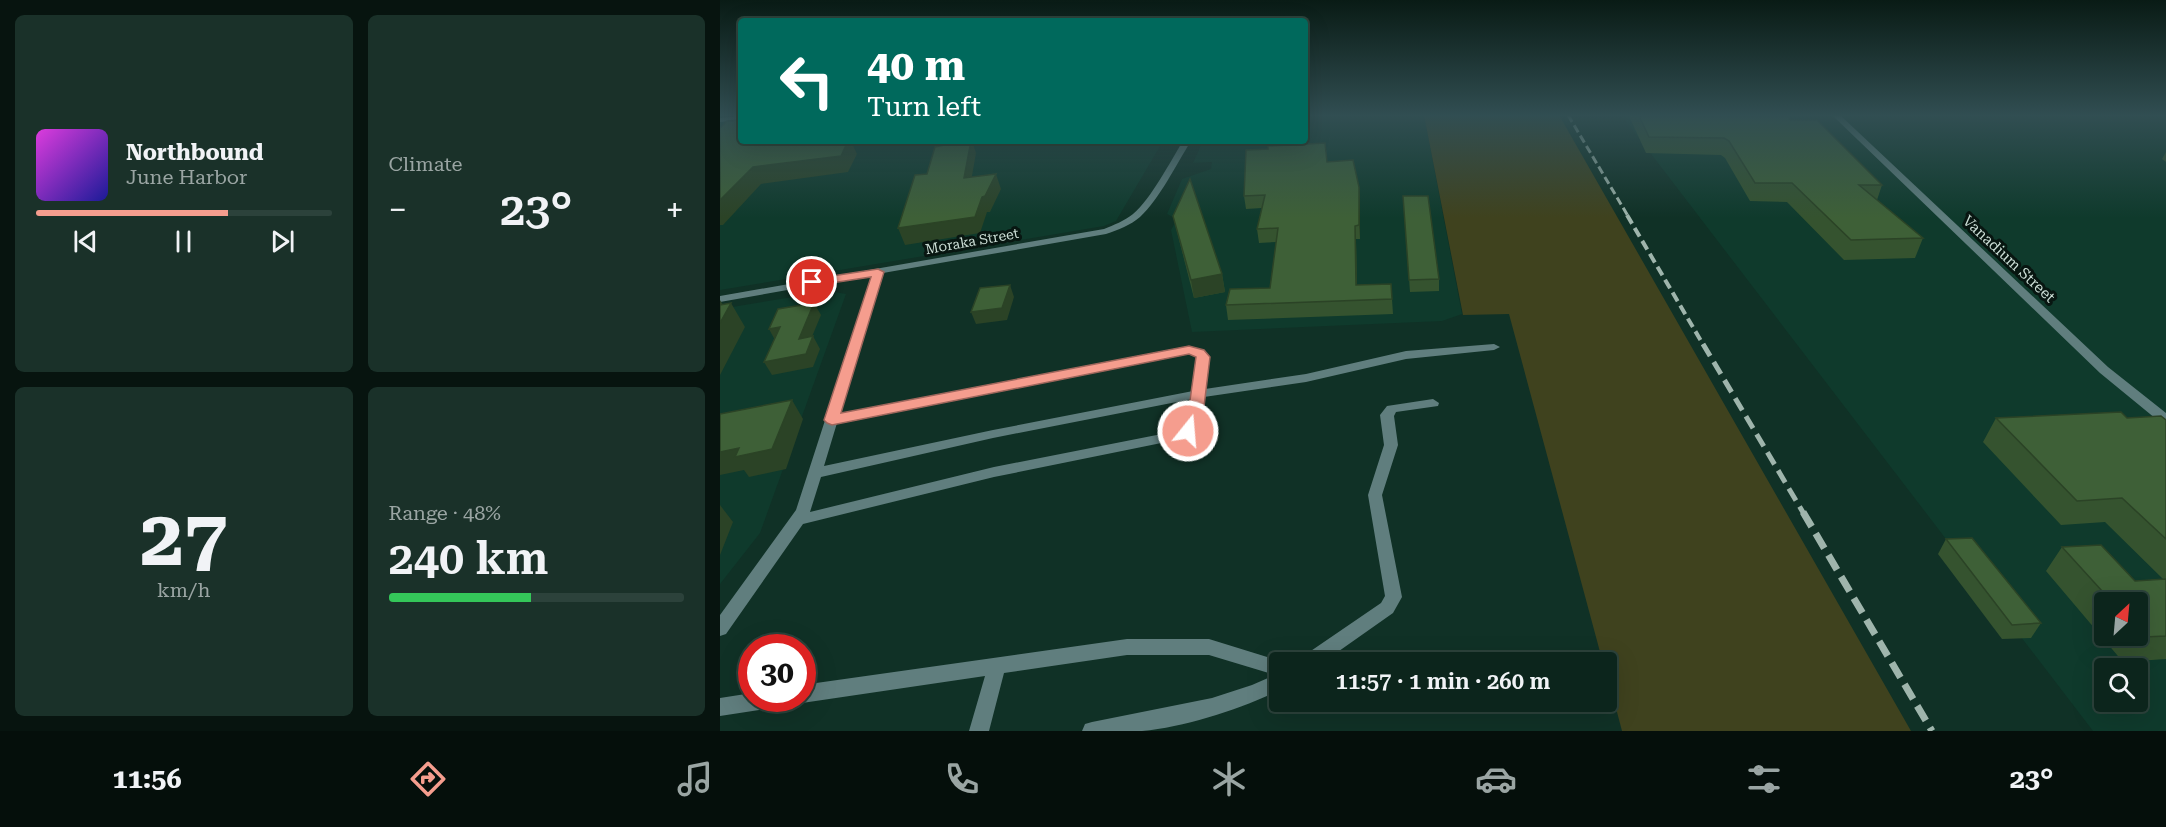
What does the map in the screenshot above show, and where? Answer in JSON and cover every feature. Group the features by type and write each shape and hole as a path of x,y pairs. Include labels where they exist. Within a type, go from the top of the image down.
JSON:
{"street":[{"name":"Moraka Street","path":"720,298 1106,231 1124,224 1137,215 1147,204 1182,149"},
{"name":"Vanadium Street","path":"1869,149 2104,370 2166,420"},
{"path":"720,629 798,520 816,473 878,272"},
{"path":"816,473 993,434 1198,394 1306,378 1406,355 1494,347"},
{"path":"798,520 994,472 1172,438 1192,428 1195,423 1203,357 1197,352 1182,350 832,420"},
{"path":"1324,652 1387,608 1394,597 1375,495 1391,445 1387,415 1392,410 1433,403"},
{"path":"816,692 1127,647 1209,647 1269,665"},
{"path":"979,731 996,667"},
{"path":"1092,731 1198,711 1258,693 1269,687"},
{"path":"720,707 738,704"}],"shaded area":[{"path":"720,149 1158,149 1116,221 1104,226 720,290"},
{"path":"1199,149 1431,149 1462,314 1442,321 1192,332 1171,230 1177,219 1167,214 1182,179 1211,169 1212,162 1193,163"},
{"path":"1431,149 1578,149 1911,731 1622,731 1617,712 1617,652 1600,652 1509,314 1463,315"},
{"path":"1647,149 2166,149 2166,731 2093,731"},
{"path":"829,291 846,294 760,533 720,584 720,309"}],"building":[{"path":"720,149 844,149 841,156 753,167 720,200"},
{"path":"934,149 969,149 964,178 996,174 985,196 982,197 975,217 898,228 915,175 927,174"},
{"path":"1326,149 1327,162 1353,160 1359,187 1359,225 1355,226 1356,285 1391,284 1392,299 1226,305 1230,289 1270,288 1278,228 1257,229 1265,195 1244,196 1246,150"},
{"path":"1734,149 1846,149 1882,185 1859,185 1923,238 1851,240 1792,183 1755,183"},
{"path":"1190,179 1222,274 1191,280 1173,216"},
{"path":"1403,196 1428,196 1439,279 1409,280"},
{"path":"1010,285 1002,308 971,312 980,288"},
{"path":"731,303 720,323 720,305"},
{"path":"814,303 799,339 813,336 806,354 764,362 780,327 769,329 778,309"},
{"path":"792,400 772,449 735,457 739,448 720,452 720,414"},
{"path":"2121,412 2127,418 2161,416 2166,420 2166,539 2122,498 2077,501 1996,418"},
{"path":"1972,538 2041,623 2012,625 1946,539"},
{"path":"2101,545 2135,581 2166,579 2166,636 2148,637 2148,592 2103,592 2062,547"}],"railway":[{"path":"1588,149 1628,216"},
{"path":"1627,215 1704,346"},
{"path":"1703,344 1804,514"},
{"path":"1803,512 1932,731"}],"route":[{"path":"812,282 878,272 832,420 1189,350 1199,352 1203,357 1195,423 1188,431"}]}
